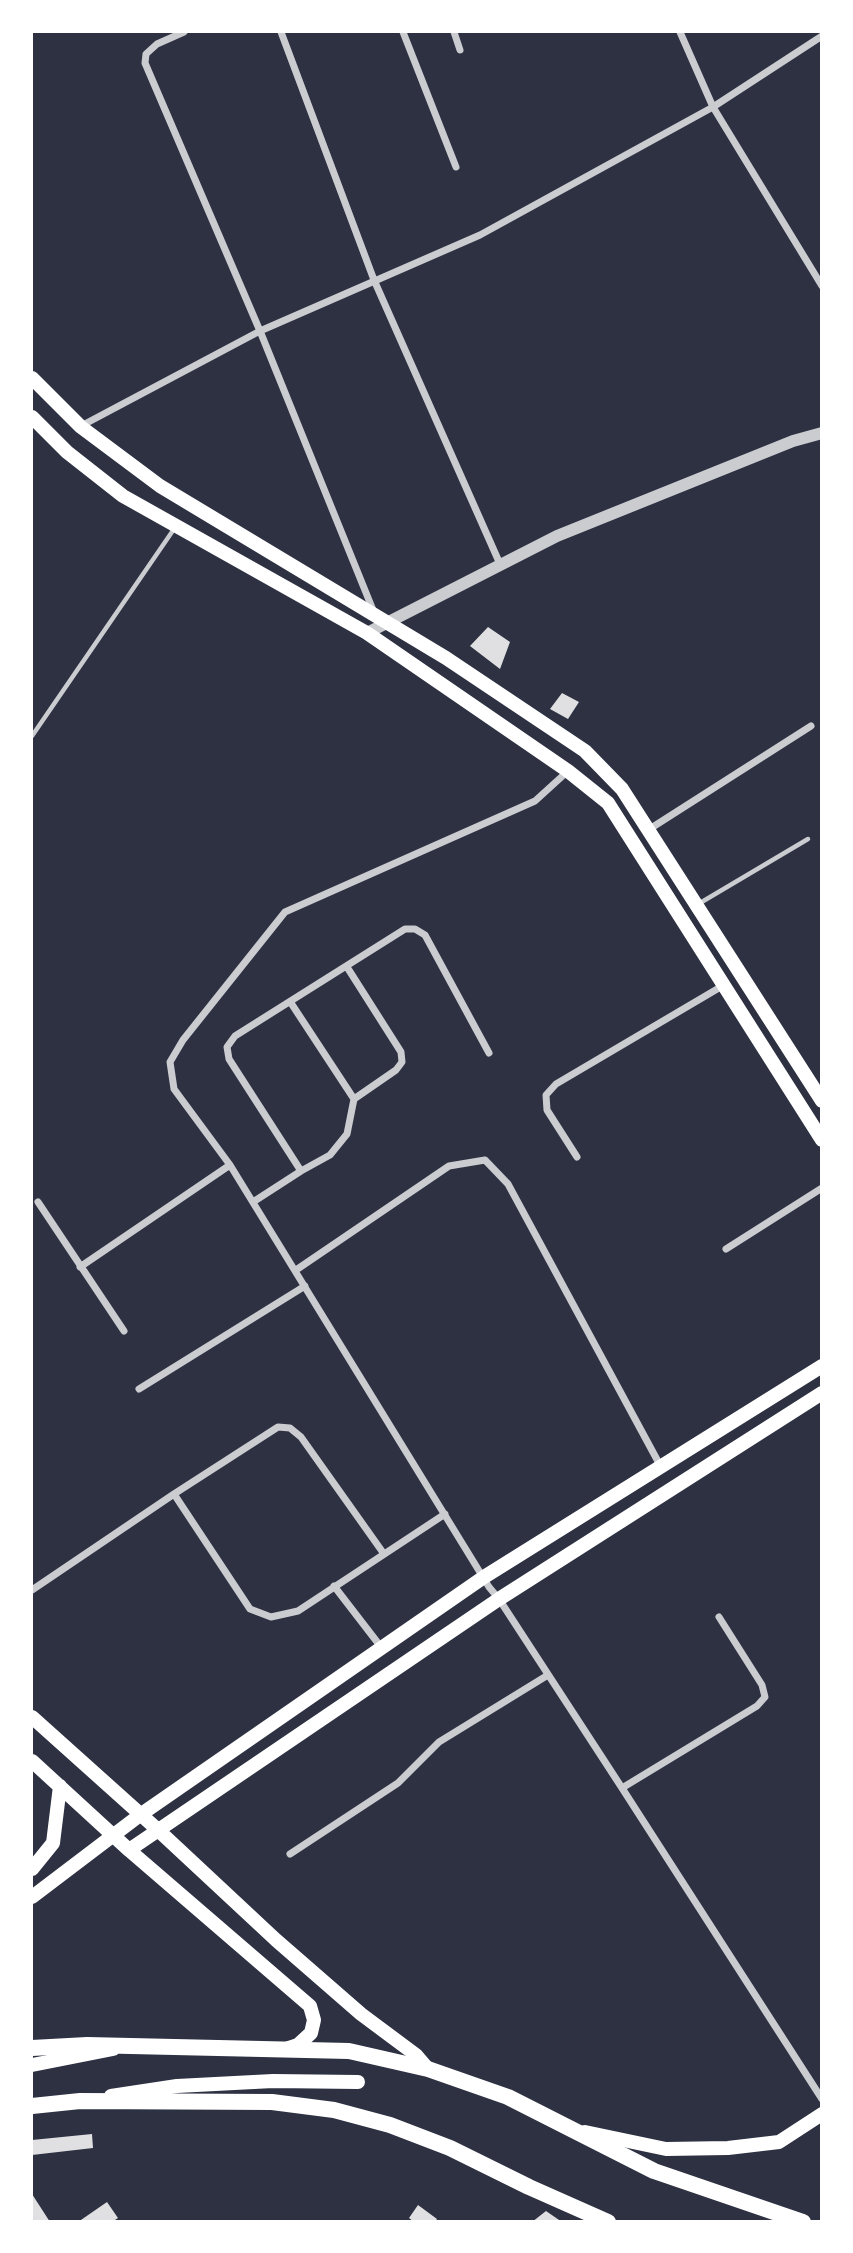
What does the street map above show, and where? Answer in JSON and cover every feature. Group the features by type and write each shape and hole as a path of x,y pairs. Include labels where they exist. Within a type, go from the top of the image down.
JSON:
{"highway":[{"path":"32,2048 87,2045 349,2051 428,2069 508,2096 654,2171 803,2221"},
{"path":"32,2106 80,2101 272,2102 334,2110 390,2124 450,2148 529,2187 608,2221"}],"main road":[{"path":"32,378 81,427 160,486 446,658 585,751 622,789 821,1101"},
{"path":"32,417 67,452 123,496 367,633 568,771 608,803 821,1140"},
{"path":"32,1897 140,1815 484,1577 821,1366"},
{"path":"129,1850 499,1599 821,1393"},
{"path":"32,1717 276,1940 361,2014 416,2055 428,2069"},
{"path":"32,1762 129,1850 310,2006 314,2020 310,2033 298,2045 285,2050"},
{"path":"32,1869 54,1843 60,1786"},
{"path":"32,2065 128,2046"},
{"path":"80,2101 177,2086 273,2081 358,2082"},
{"path":"577,2131 666,2149 728,2148 779,2141 821,2114"}],"street":[{"path":"157,44 162,32"},
{"path":"184,32 157,44 146,54 145,63 381,619"},
{"path":"281,32 374,280 500,564"},
{"path":"403,32 456,167"},
{"path":"454,32 460,50"},
{"path":"680,32 713,107 821,286"},
{"path":"81,427 260,331 480,235 713,107 821,36"},
{"path":"367,633 381,619 557,536 793,441 821,433"},
{"path":"648,830 811,726"},
{"path":"568,771 535,801 285,912 183,1040 170,1062 174,1089 230,1166 484,1577 821,2099"},
{"path":"301,1171 229,1059 227,1047 236,1036 405,929 415,929 425,935 489,1053"},
{"path":"253,1202 330,1155 347,1133 354,1099 396,1070 402,1062 401,1052 347,967"},
{"path":"577,1157 548,1110 546,1095 556,1084 724,985"},
{"path":"291,1003 354,1099"},
{"path":"296,1270 449,1166 485,1160 508,1184 661,1468"},
{"path":"80,1267 230,1166"},
{"path":"726,1249 821,1188"},
{"path":"38,1202 124,1331"},
{"path":"139,1390 305,1286"},
{"path":"32,1590 278,1426 290,1428 301,1437 384,1554"},
{"path":"174,1494 250,1609 271,1617 298,1611 445,1514"},
{"path":"334,1586 381,1647"},
{"path":"622,1788 757,1706 765,1697 762,1685 719,1617"},
{"path":"290,1854 398,1783 439,1742 548,1675"}],"lane":[{"path":"33,732 176,526"},
{"path":"697,906 808,839"}],"building":[{"path":"488,627 510,642 500,669 470,646"},
{"path":"562,693 579,702 568,719 550,709"},
{"path":"92,2134 93,2148 32,2155 32,2140"},
{"path":"32,2194 50,2222 32,2222"},
{"path":"107,2202 118,2218 112,2222 78,2222"},
{"path":"418,2205 437,2219 435,2222 414,2222 409,2218"},
{"path":"546,2211 562,2222 532,2222"}]}
